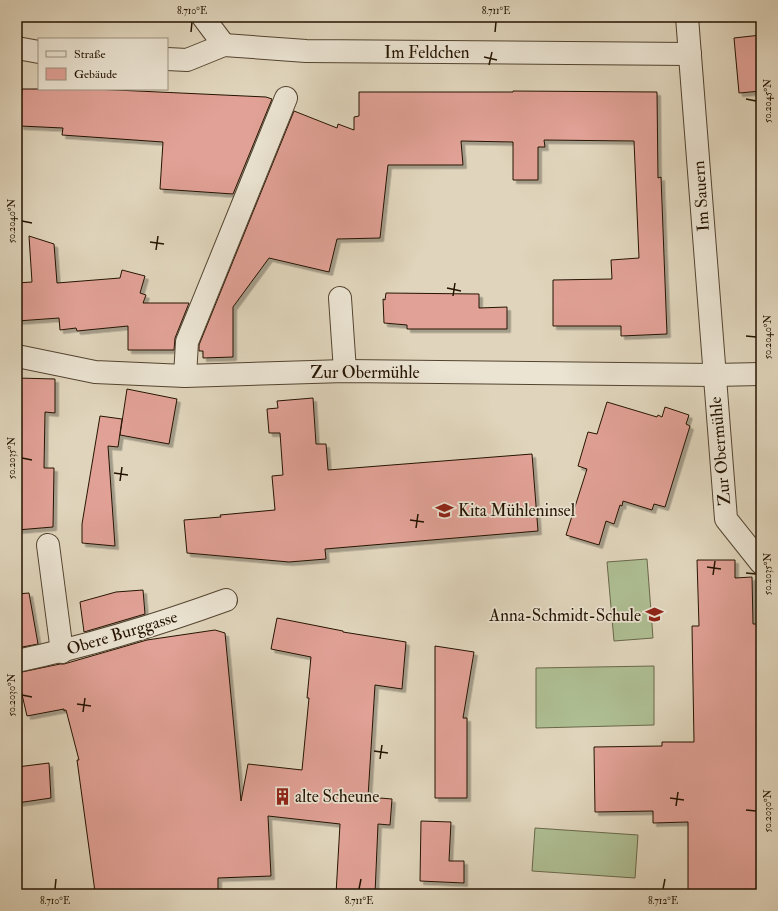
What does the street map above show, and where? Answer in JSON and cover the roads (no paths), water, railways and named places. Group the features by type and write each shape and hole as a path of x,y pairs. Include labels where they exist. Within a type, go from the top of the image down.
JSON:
{"street":[{"path":"203,17 224,45"},
{"name":"Im Sauern","path":"687,17 714,375"},
{"name":"Im Feldchen","path":"168,59 187,60 224,45 306,51 690,54"},
{"path":"17,48 38,52"},
{"path":"185,376 188,342 286,98"},
{"path":"340,298 345,371"},
{"name":"Zur Obermühle","path":"17,356 95,372 185,376 345,371 714,375 761,374"},
{"name":"Zur Obermühle","path":"714,375 726,519 761,563"},
{"path":"48,545 62,652"},
{"name":"Obere Burggasse","path":"17,661 62,652 174,619 226,600"}],"place":[{"name":"Kita Mühleninsel","path":"445,510"},
{"name":"Anna-Schmidt-Schule","path":"654,615"},
{"name":"alte Scheune","path":"282,796"}]}
